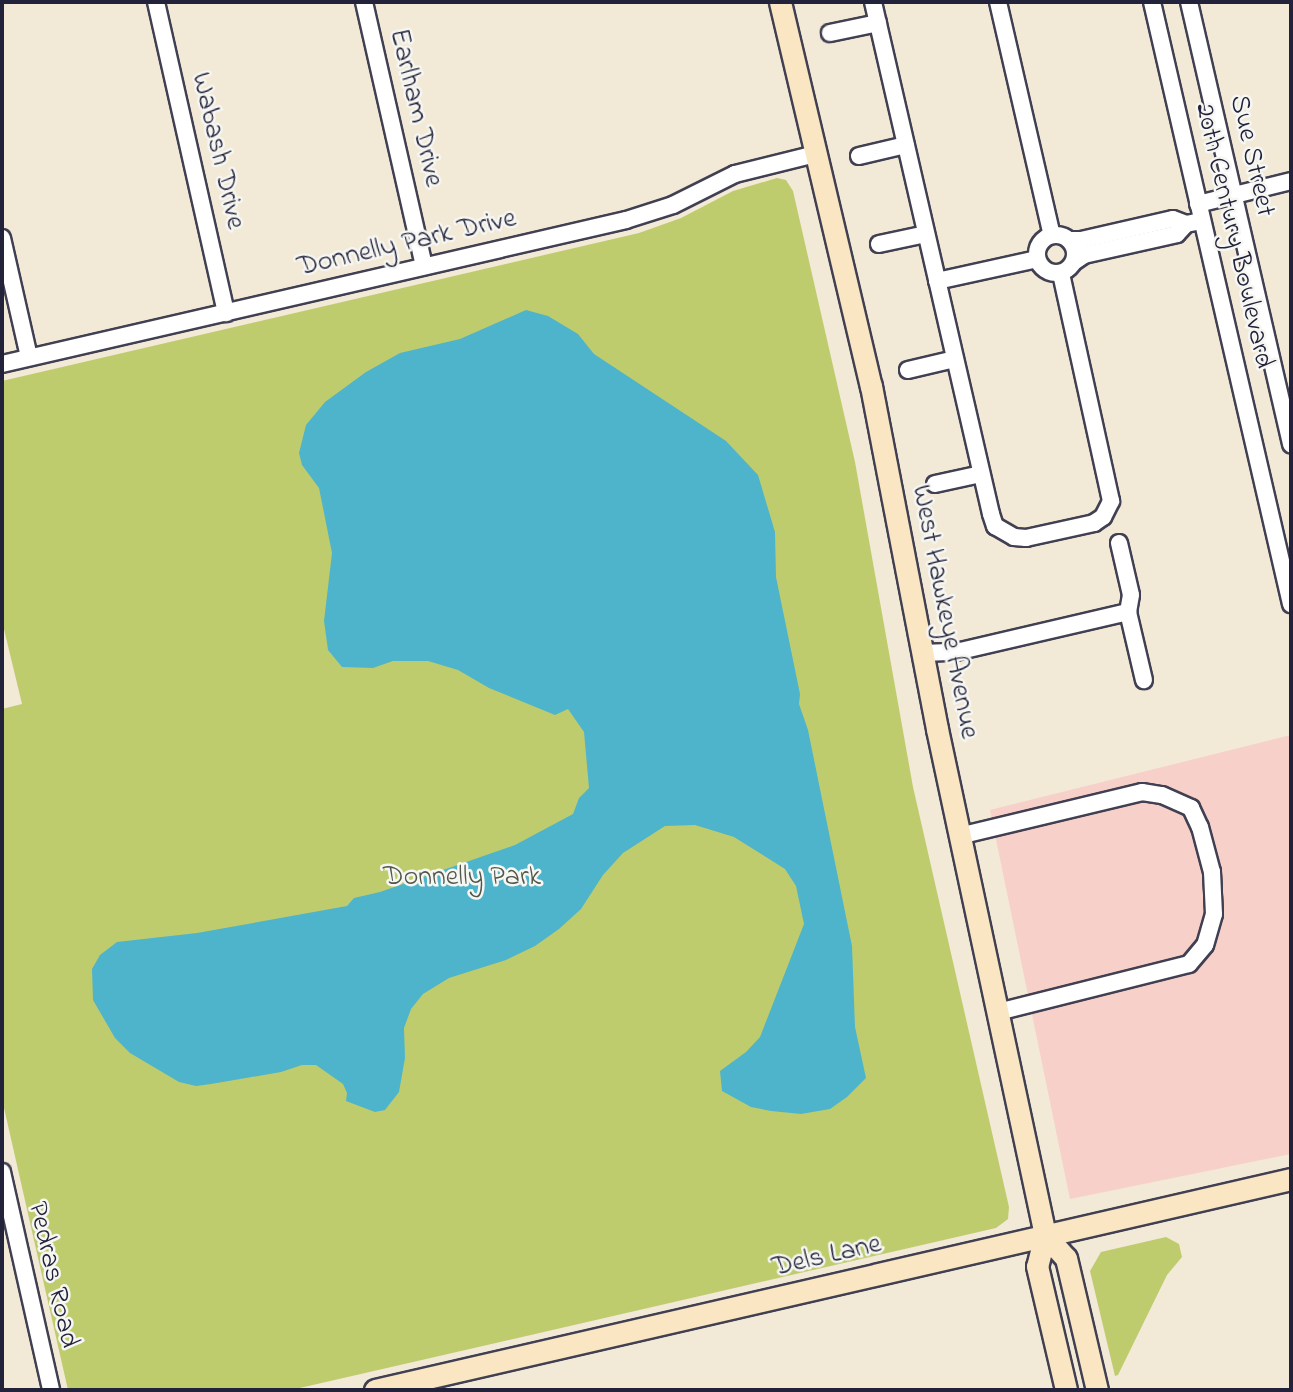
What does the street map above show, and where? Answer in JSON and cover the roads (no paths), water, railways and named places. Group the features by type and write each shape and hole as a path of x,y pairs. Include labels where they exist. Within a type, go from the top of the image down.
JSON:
{"street":[{"name":"Wabash Drive","path":"156,2 226,313"},
{"name":"Earlham Drive","path":"365,2 424,266"},
{"name":"West Hawkeye Avenue","path":"780,2 871,386 959,836 1045,1235 1037,1266 1066,1390"},
{"path":"873,2 981,474 995,526 1014,537 1026,538 1094,523 1108,510 1111,491 1060,274"},
{"path":"998,2 1052,235"},
{"name":"20th Century Boulevard","path":"1152,2 1198,204 1194,223 1291,604"},
{"name":"Sue Street","path":"1189,2 1291,444"},
{"path":"830,33 878,23"},
{"path":"859,156 906,145"},
{"name":"Donnelly Park Drive","path":"2,364 626,220 673,205 735,174 816,154"},
{"path":"1198,204 1291,181"},
{"path":"1037,259 1042,241 1052,235 1081,240 1173,219 1194,223"},
{"path":"1060,274 1084,256 1177,234 1194,223"},
{"path":"879,244 926,233"},
{"path":"2,238 29,357"},
{"path":"1070,240 1076,250 1074,262"},
{"path":"937,281 1037,259"},
{"path":"1037,259 1049,272 1060,274"},
{"path":"908,370 955,359"},
{"path":"935,484 981,474"},
{"path":"1119,543 1131,595 1128,612 1143,680"},
{"path":"922,653 956,652 1128,612"},
{"path":"959,836 1142,792 1162,795 1191,808 1200,827 1212,872 1214,914 1205,945 1189,964 998,1012"},
{"name":"Pedras Road","path":"2,1172 51,1390"},
{"name":"Dels Lane","path":"375,1390 1291,1179"},
{"name":"West Hawkeye Avenue","path":"1045,1235 1066,1258 1097,1390"}],"water":[{"path":"526,310 548,316 578,334 594,354 726,441 758,475 775,532 776,577 800,694 799,704 808,730 852,946 855,1027 866,1078 830,1109 801,1114 771,1111 751,1107 722,1091 720,1071 746,1052 760,1037 804,924 796,886 785,869 734,837 695,825 665,826 623,853 603,875 581,909 535,946 506,960 449,978 423,994 411,1009 404,1028 405,1058 399,1092 385,1110 375,1112 346,1101 347,1093 343,1084 316,1065 302,1065 281,1072 196,1086 179,1082 130,1053 115,1038 93,1000 92,969 100,955 117,942 197,933 347,906 354,898 380,892 515,845 573,814 579,798 589,788 584,732 568,709 555,715 489,688 458,670 428,661 393,661 373,668 342,667 328,650 324,621 332,553 319,488 302,465 299,453 306,425 325,402 366,372 400,353 460,339"}],"park label":[{"name":"Donnelly Park","path":"462,878"}]}
